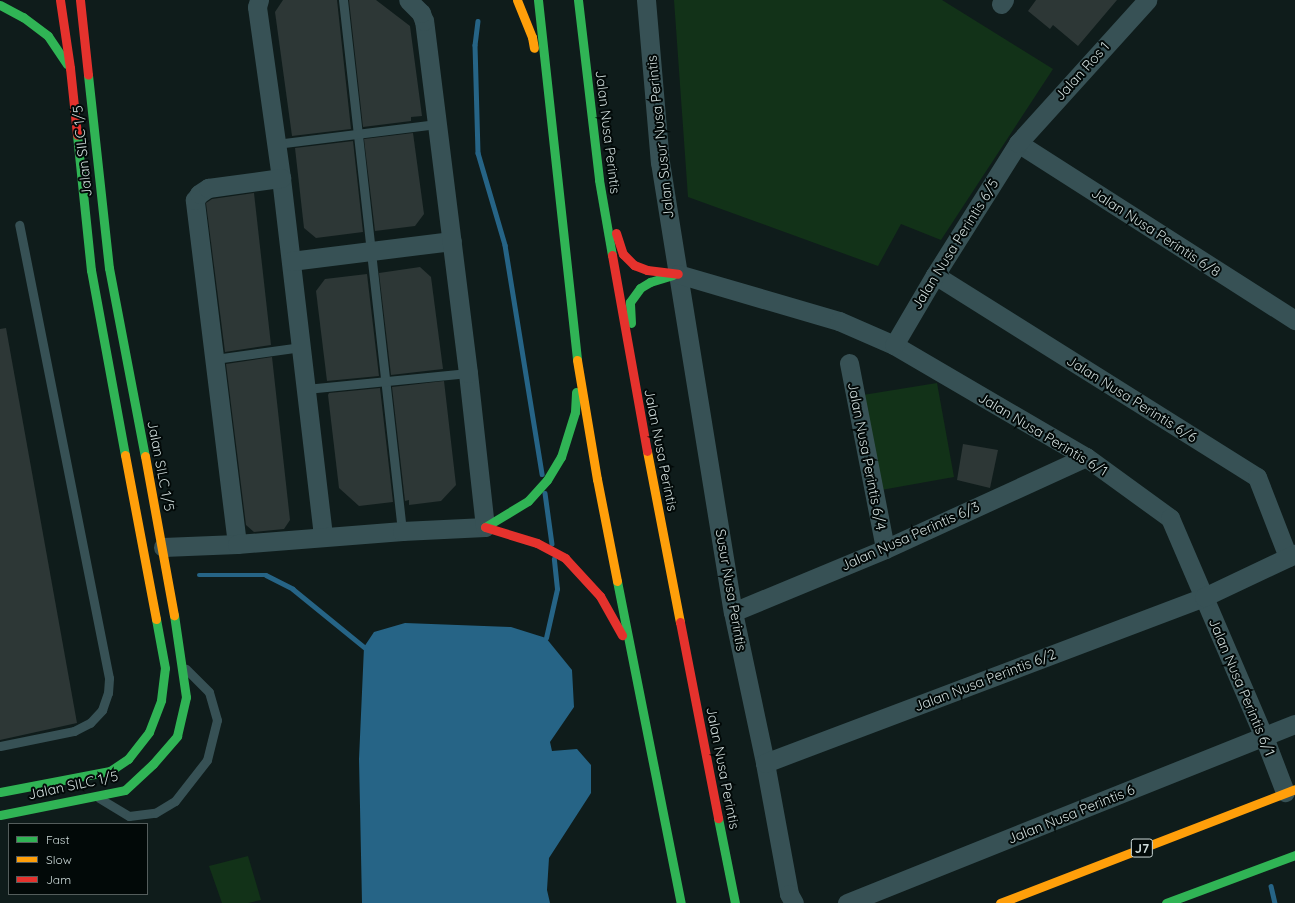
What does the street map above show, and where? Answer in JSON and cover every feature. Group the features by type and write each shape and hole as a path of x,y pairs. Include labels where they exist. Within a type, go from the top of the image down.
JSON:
{"main road":[{"name":"Jalan SILC 1/5","path":"0,792 110,771 128,759 149,732 161,700 165,668 92,270 70,68 60,0"},
{"name":"Jalan SILC 1/5","path":"0,815 125,790 153,764 177,736 186,697 163,547 109,268 80,0"},
{"path":"517,0 532,37 553,139"},
{"path":"538,0 577,358 597,479 681,903"},
{"name":"Jalan Nusa Perintis","path":"578,0 599,180 632,374 732,890 736,903"},
{"path":"0,5 23,17 48,36 70,68"},
{"path":"84,33 90,6"},
{"path":"599,180 623,254 634,265 647,270 678,274"},
{"path":"632,374 630,302 640,288 650,282 678,274"},
{"path":"485,528 528,501 547,480 561,457 575,412 577,358"},
{"path":"485,528 537,543 565,558 600,596 632,655"},
{"name":"J7","path":"1000,903 1290,791"},
{"path":"1166,903 1196,897 1295,854"}],"street":[{"path":"259,0 257,7 281,178 323,537"},
{"path":"163,547 237,544 402,531 485,528 468,373 424,21 421,13 408,0"},
{"name":"Jalan Susur Nusa Perintis","path":"646,0 660,162 678,274"},
{"name":"Jalan Ros 1","path":"1018,143 1147,0"},
{"name":"Jalan Nusa Perintis 6/5","path":"894,345 935,275 1018,143"},
{"name":"Jalan Nusa Perintis 6/8","path":"1018,143 1295,320"},
{"path":"237,544 195,200 199,194 208,188 281,178"},
{"path":"291,261 452,241"},
{"name":"Jalan Nusa Perintis 6/1","path":"678,274 839,321 894,345 1086,457 1170,518 1264,737 1290,791"},
{"name":"Susur Nusa Perintis","path":"678,274 733,612 766,763 789,894 794,903"},
{"name":"Jalan Nusa Perintis 6/6","path":"935,275 1257,477 1291,556"},
{"name":"Jalan Nusa Perintis 6/4","path":"849,363 885,549"},
{"name":"Jalan Nusa Perintis 6/3","path":"733,612 885,549 1086,457"},
{"name":"Jalan Nusa Perintis 6/2","path":"766,763 1204,597 1291,556"},
{"name":"Jalan Nusa Perintis 6","path":"848,903 1295,724"}],"lane":[{"path":"343,0 402,531"},
{"path":"276,144 437,124"},
{"path":"0,746 74,731 90,723 102,710 108,693 110,678 19,225"},
{"path":"215,359 301,348"},
{"path":"306,389 468,373"},
{"path":"96,796 129,816 155,813 175,801 207,760 217,720 209,692 182,665"}],"green space":[{"path":"674,0 942,0 1053,69 941,240 901,224 878,266 688,197"},
{"path":"937,383 954,477 881,490 863,395"},
{"path":"248,856 261,900 248,903 222,903 209,866"}],"water":[{"path":"405,623 511,627 546,638 572,670 574,707 550,742 552,751 577,749 591,765 591,793 549,858 547,890 550,903 362,903 359,759 364,647 374,632"}],"building":[{"path":"283,0 337,0 351,129 292,136 275,12"},
{"path":"349,0 376,0 410,26 422,116 411,117 411,121 363,127"},
{"path":"1036,0 1117,0 1078,46 1053,25 1050,29 1028,11"},
{"path":"413,133 424,214 415,226 375,231 364,139"},
{"path":"353,141 363,232 316,238 304,228 295,148"},
{"path":"254,193 271,345 225,352 206,203 212,199"},
{"path":"420,267 431,277 443,369 391,375 379,273"},
{"path":"367,274 379,376 327,381 316,291 325,279"},
{"path":"6,328 77,723 0,740 0,329"},
{"path":"272,357 290,520 284,529 254,532 246,525 226,364"},
{"path":"444,381 456,485 441,501 409,505 409,500 405,501 392,387"},
{"path":"380,388 393,502 359,506 339,488 328,395 329,393"},
{"path":"963,444 998,450 990,488 957,480"}],"waterway":[{"path":"478,21 475,45 478,153 505,245 542,474"},
{"path":"545,493 552,544"},
{"path":"546,638 557,589 554,559"},
{"path":"199,575 266,575 293,589 364,647"},
{"path":"1271,886 1275,903"}],"traffic: fast":[{"path":"538,0 577,360"},
{"path":"578,0 599,180 612,255"},
{"path":"0,5 23,17 48,36 67,64"},
{"path":"88,75 109,268 145,456"},
{"path":"77,135 91,270 125,455"},
{"path":"631,323 630,302 640,288 650,282 673,275"},
{"path":"485,527 528,501 547,480 561,457 575,412 576,392"},
{"path":"617,581 681,903"},
{"path":"0,815 125,790 153,764 177,736 186,697 174,615"},
{"path":"0,792 110,771 128,759 149,732 161,700 165,668 156,619"},
{"path":"718,818 735,903"},
{"path":"1166,903 1295,855"}],"traffic: slow":[{"path":"517,0 532,37 534,48"},
{"path":"577,360 597,479 617,581"},
{"path":"647,451 680,622"},
{"path":"125,455 156,619"},
{"path":"145,456 174,615"},
{"path":"1000,903 1295,789"}],"traffic: jam":[{"path":"60,0 70,68 77,135"},
{"path":"80,0 88,75"},
{"path":"616,233 623,254 634,265 647,270 678,274"},
{"path":"612,255 647,451"},
{"path":"485,527 537,543 565,558 600,596 622,635"},
{"path":"680,622 718,818"}]}
